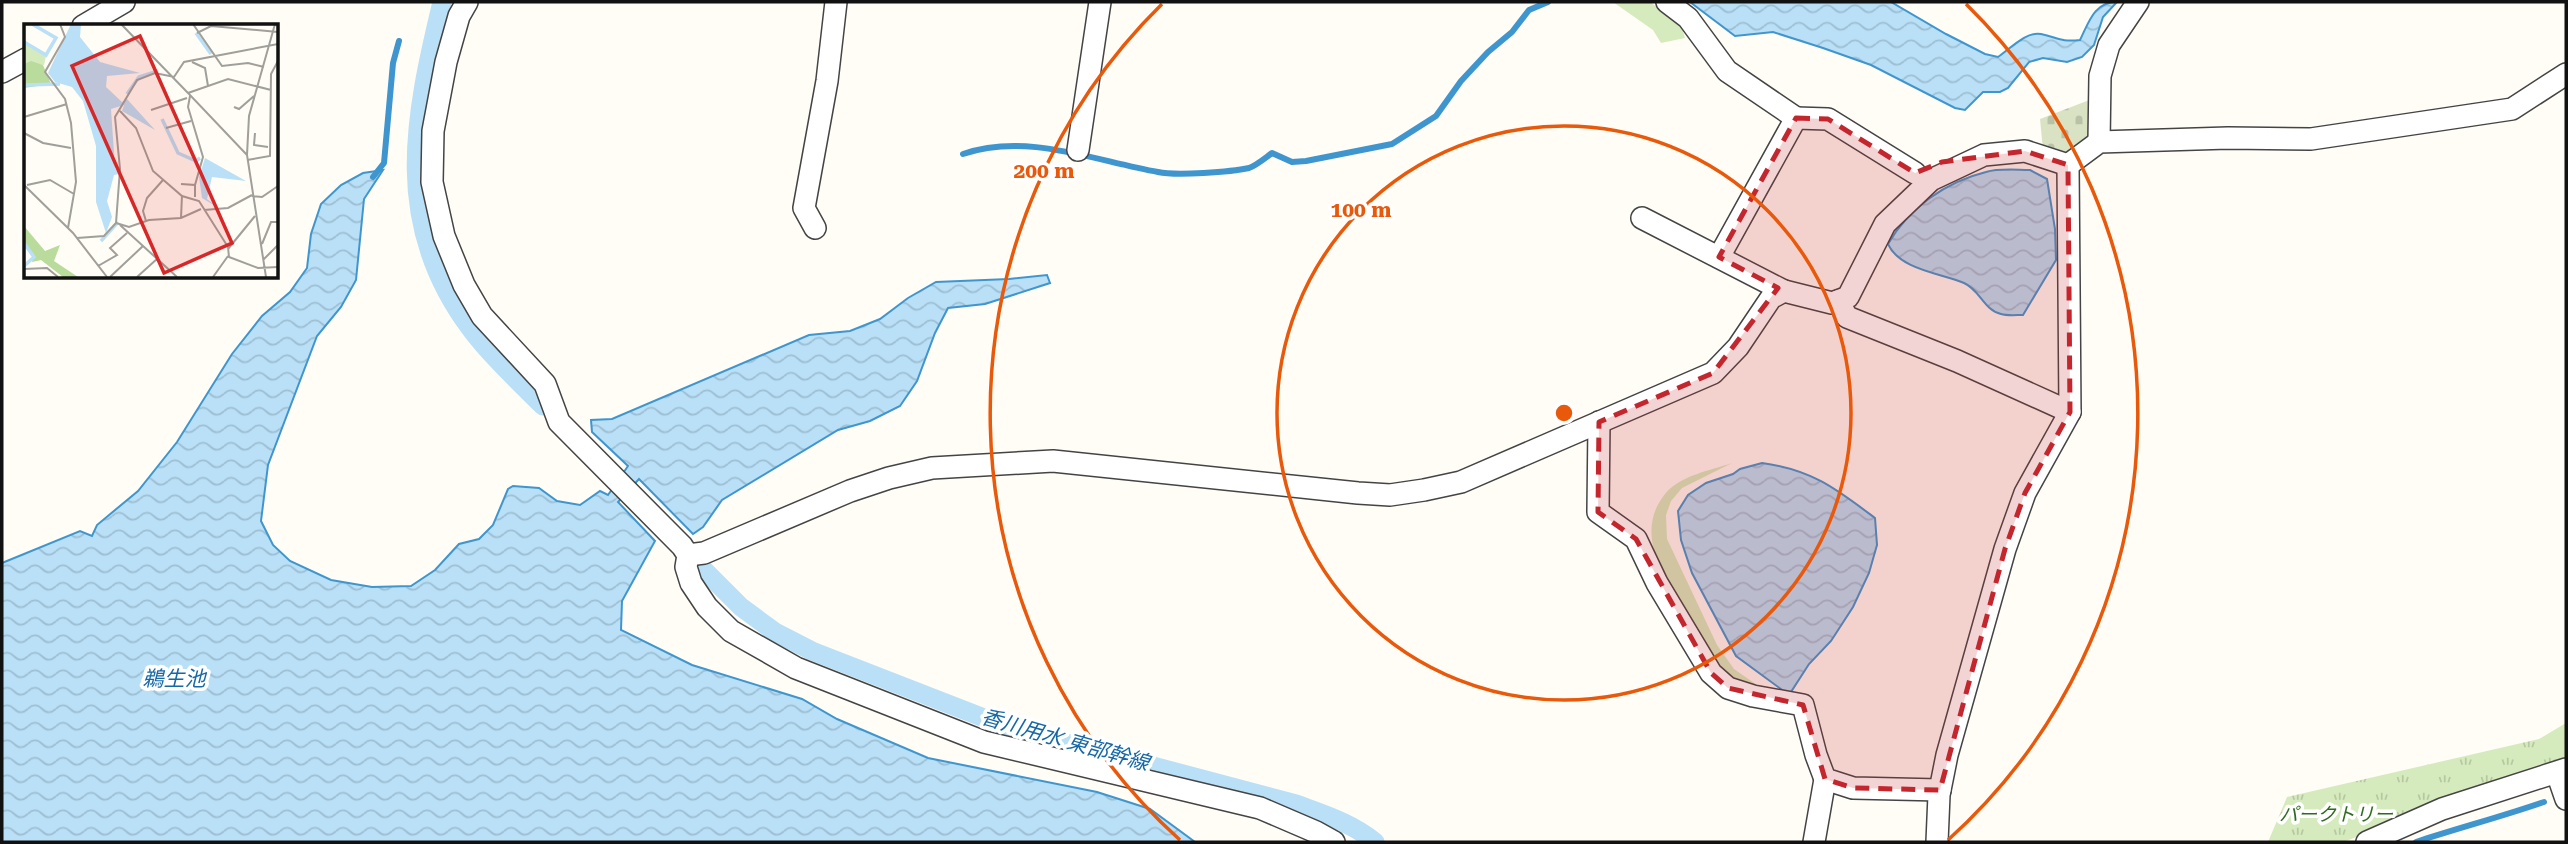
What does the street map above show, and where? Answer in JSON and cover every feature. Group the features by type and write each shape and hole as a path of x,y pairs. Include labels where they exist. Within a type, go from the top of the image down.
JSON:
{"street":[{"path":"86,24 124,2"},
{"path":"467,2 459,16 446,62 433,131 432,182 444,236 464,285 482,317 545,384 559,422 685,550 704,553 850,491 932,468 1053,461 1390,495 1461,482 1713,373 1738,346 1771,298 1784,291"},
{"path":"815,228 804,208 827,81 836,2"},
{"path":"1077,150 1100,2"},
{"path":"1667,2 1688,18 1727,71 1796,118 1828,120 1915,173"},
{"path":"2099,142 2100,76 2109,45 2138,2"},
{"path":"2,72 24,60"},
{"path":"2067,165 2099,142 2214,138 2312,139 2512,109 2566,74"},
{"path":"1719,257 1796,118"},
{"path":"1875,245 1881,217 1915,173 1942,162 2025,151 2067,165"},
{"path":"1642,218 1784,291 1832,303 1848,297 1885,224 1931,180 1984,155"},
{"path":"1937,842 1940,790 1947,755 2005,549 2025,493 2070,412 2067,165"},
{"path":"1838,301 1847,317 1957,361 2070,412"},
{"path":"1599,422 1598,512 1636,539 1657,583 1711,673 1728,688 1803,705 1825,779 1814,842"},
{"path":"685,550 691,583 707,607 731,631 796,668 984,742 1259,808 1306,827 1334,842"},
{"path":"2375,841 2442,809 2562,771 2566,799"},
{"path":"1825,779 1853,788 1940,790"}],"highlighted area":[{"path":"1796,118 1828,119 1915,173 1942,162 2025,151 2068,165 2070,412 2025,493 2005,549 1940,790 1853,788 1825,779 1803,705 1728,688 1711,673 1636,539 1598,512 1599,422 1713,373 1778,288 1719,257"}],"green space":[{"path":"1613,2 1650,2 1681,25 1685,38 1661,43 1653,30"},
{"path":"2092,99 2092,139 2066,155 2043,150 2040,119"},
{"path":"1732,463 1682,488 1671,501 1666,515 1667,539 1717,645 1734,669 1767,692 1735,681 1719,669 1664,577 1652,543 1655,510 1665,494 1687,478"},
{"name":"パークトリー","path":"2566,723 2566,759 2343,842 2268,842 2287,797 2539,739"}],"water":[{"path":"1690,2 1891,2 1946,34 1985,54 1998,57 2030,35 2080,40 2098,9 2117,2 2103,17 2094,45 2082,57 2067,62 2043,58 2029,62 2008,88 2000,92 1983,92 1965,110 1955,108 1871,65 1823,48 1773,32 1735,36"},
{"name":"鵜生池","path":"383,170 364,199 356,280 341,307 317,336 268,465 261,521 273,545 290,561 331,580 372,587 411,586 435,570 459,544 479,539 493,525 508,489 513,486 539,488 557,501 580,505 600,491 608,495 628,466 592,432 591,420 612,419 809,335 850,331 880,319 936,282 1047,275 1050,283 985,304 948,308 935,333 917,381 900,406 870,421 838,430 722,500 703,527 693,534 639,479 618,502 655,541 622,601 621,630 692,665 802,699 837,719 928,758 1097,792 1150,809 1195,842 2,842 2,563 80,531 92,536 97,525 138,491 177,442 232,354 262,316 290,292 307,268 311,234 321,204 341,185 363,173"},
{"path":"2030,170 2047,179 2055,229 2056,260 2023,315 1995,312 1969,286 1911,265 1894,253 1888,244 1917,208 1956,182 1991,171"},
{"path":"1762,463 1795,470 1822,482 1875,518 1877,545 1869,573 1853,607 1831,641 1809,664 1789,695 1736,656 1692,573 1681,540 1678,511 1688,495 1706,483"}],"waterway":[{"name":"香川用水 東部幹線","path":"442,2 418,129 416,170 419,210 429,249 445,289 470,328 543,406"},
{"path":"963,154 987,148 1036,147 1158,172 1190,174 1249,168 1272,153 1292,162 1306,161 1392,144 1436,116 1461,81 1488,52 1512,32 1529,10 1548,2"},
{"path":"373,177 384,163 393,63 399,41"},
{"name":"香川用水 東部幹線","path":"699,565 741,607 775,632 812,651 1010,728 1296,804 1347,824 1375,842"},
{"path":"2416,842 2544,802"}]}
